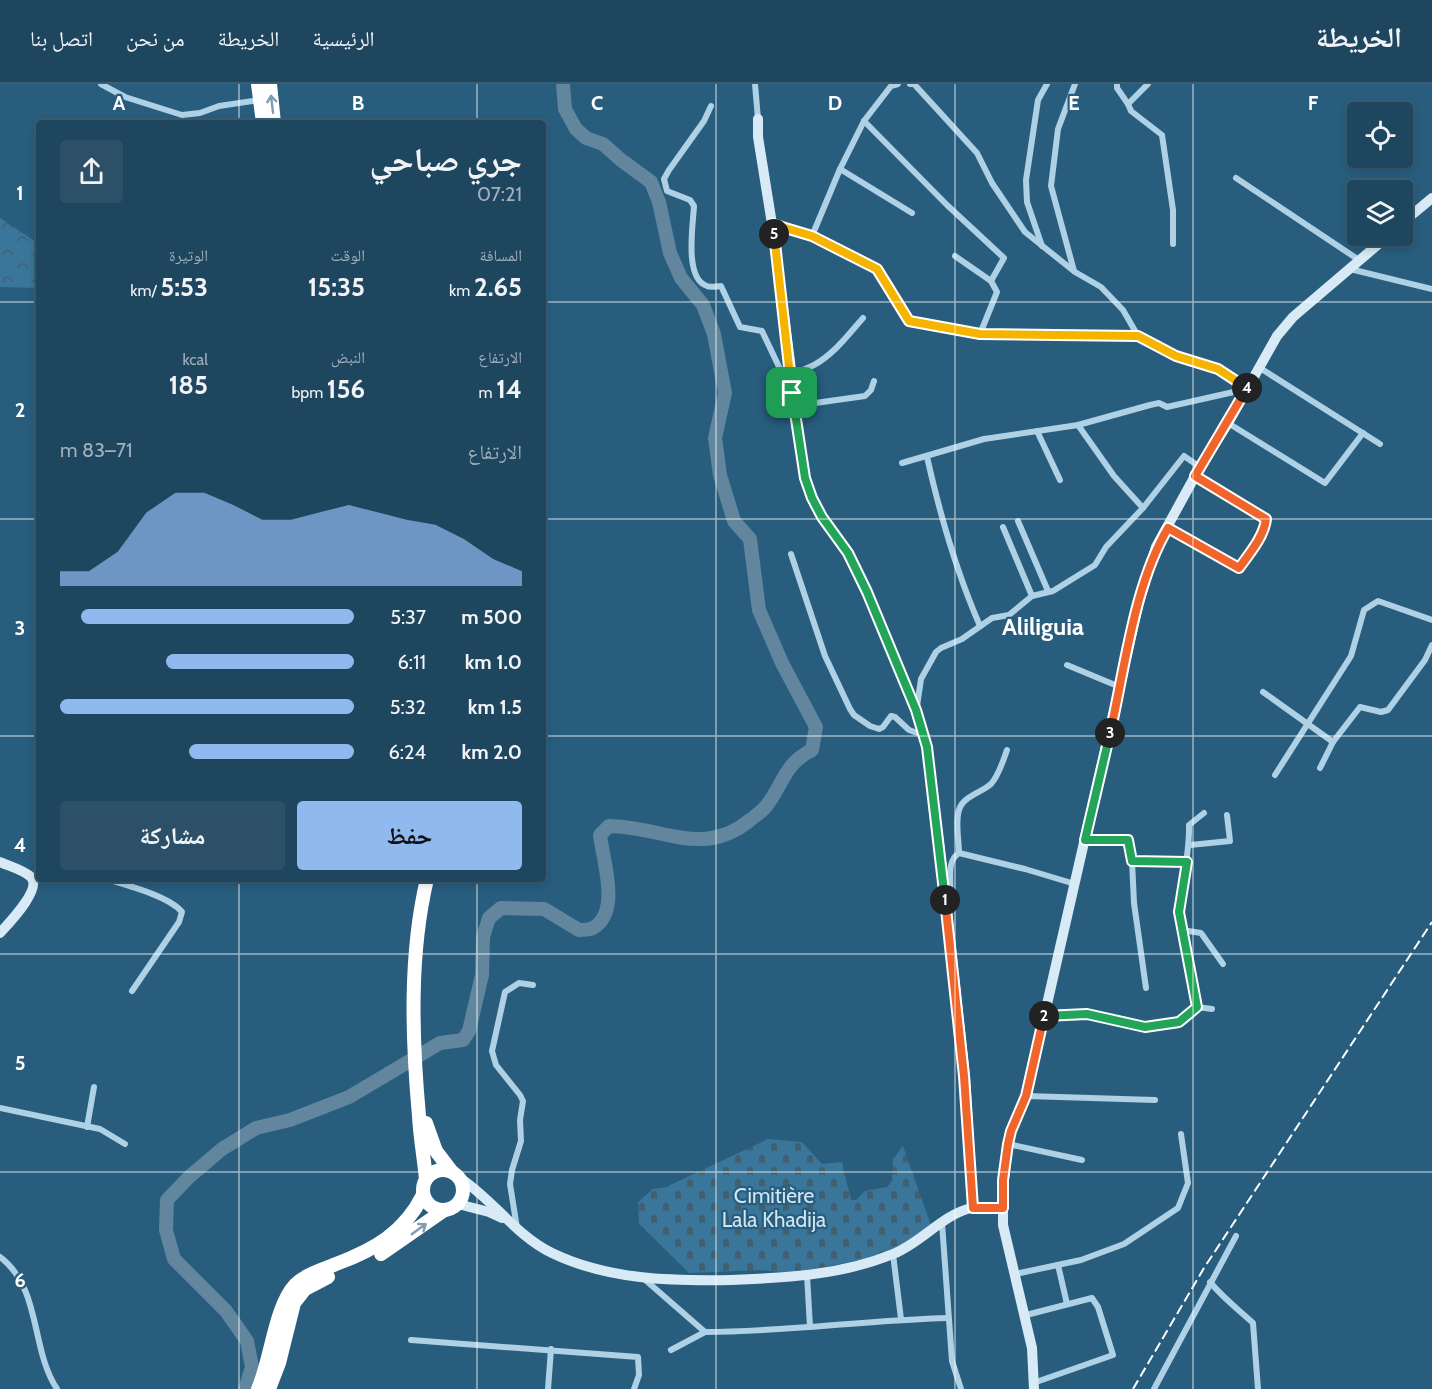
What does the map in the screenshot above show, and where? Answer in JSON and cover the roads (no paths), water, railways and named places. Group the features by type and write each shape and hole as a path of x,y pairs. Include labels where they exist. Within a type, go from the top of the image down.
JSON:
{"highway":[{"path":"258,84 262,120"},
{"path":"270,84 274,120"},
{"path":"258,1389 266,1372 285,1299 294,1286 304,1277 357,1256 388,1239 404,1225 417,1208 423,1195 426,1179 419,1117 419,1064 414,991 417,940 427,882"},
{"path":"418,1043 426,938 435,882"},
{"path":"419,1064 427,1129 436,1151 461,1180 463,1192 458,1204 449,1210 431,1206 423,1195"},
{"path":"426,1179 440,1170 454,1174"},
{"path":"269,1389 279,1363 290,1313 299,1294 312,1284 375,1257 394,1246 443,1210"}],"street":[{"path":"101,84 125,97 183,115 200,113 219,106 260,100"},
{"path":"755,84 764,174 805,478 822,517 848,553 867,592 916,710 923,735 932,784 964,1076 973,1208"},
{"path":"812,236 840,169 864,121 891,86 898,84"},
{"path":"910,84 914,84 976,153 1007,207 1025,232 1075,272 1101,287 1123,310 1138,336"},
{"path":"1043,248 1027,202 1026,180 1038,100 1047,84"},
{"path":"1075,84 1058,129 1051,186 1075,272"},
{"path":"1117,84 1117,88 1131,111 1162,135 1173,210 1173,244"},
{"path":"1128,104 1148,84"},
{"path":"711,106 704,121 664,179 667,191 690,200 694,206 691,253 697,279 706,286 721,286 740,327 762,331 792,393"},
{"path":"864,121 947,205 1004,258 991,281"},
{"path":"840,169 912,213"},
{"path":"1236,178 1359,260"},
{"path":"1413,214 1432,198"},
{"path":"772,224 812,236 877,269 909,321 980,334 1138,336 1176,356 1218,369 1247,389"},
{"path":"1037,1386 1032,1348 1005,1239 1003,1180 1011,1131 1026,1096 1139,602 1156,547 1277,336 1293,316 1376,246"},
{"path":"955,256 991,281 997,292 980,334"},
{"path":"1349,269 1432,289"},
{"path":"792,376 814,365 840,345 863,318"},
{"path":"1260,368 1380,444"},
{"path":"794,406 865,396 871,390 874,381"},
{"path":"902,463 984,439 1078,425 1159,403 1167,407 1247,389"},
{"path":"1228,423 1325,483 1363,433"},
{"path":"1078,425 1114,476 1143,508"},
{"path":"1037,430 1060,480"},
{"path":"916,710 921,679 936,652 962,639 992,618 1009,615 1032,596 1053,591 1095,564 1106,547 1143,508 1184,456 1198,472 1266,519 1257,543 1239,568 1168,528"},
{"path":"927,457 941,520 961,582 980,626"},
{"path":"1018,521 1048,591"},
{"path":"1003,527 1032,596"},
{"path":"791,554 825,656 854,715 879,729 891,716 895,717 909,730 923,735"},
{"path":"1275,775 1352,656 1364,610 1378,601 1432,620"},
{"path":"1320,768 1334,742 1360,707 1381,712 1388,710 1425,660 1432,645"},
{"path":"1066,665 1121,687"},
{"path":"1263,692 1334,742"},
{"path":"959,853 958,814 960,807 995,778 1007,750"},
{"path":"1197,1007 1179,912 1190,845 1189,825 1204,813"},
{"path":"1190,845 1230,841 1227,815"},
{"path":"1085,840 1128,840 1146,988"},
{"path":"946,909 952,893 951,862 959,853 1075,884"},
{"path":"1132,861 1187,862"},
{"path":"0,862 36,879 29,897 0,933"},
{"path":"114,882 163,900 182,912 179,922 132,991"},
{"path":"1182,930 1201,933 1223,964"},
{"path":"517,1228 510,1177 520,1144 523,1101 496,1065 492,1051 505,992 519,983 533,985"},
{"path":"1044,1015 1087,1014 1145,1027 1179,1022 1197,1007"},
{"path":"1197,1007 1212,1010"},
{"path":"87,1127 94,1087"},
{"path":"1026,1096 1064,1096 1125,1101 1155,1100"},
{"path":"0,1108 100,1129 125,1144"},
{"path":"1020,1273 1081,1260 1124,1244 1178,1208 1188,1183 1181,1134"},
{"path":"1008,1144 1082,1160"},
{"path":"454,1174 494,1205 508,1221 532,1241 551,1253 615,1274 643,1278 694,1280 784,1278 807,1275 849,1267 893,1254 921,1239 942,1223 973,1208 1003,1214"},
{"path":"458,1204 489,1212 508,1221"},
{"path":"1003,1214 1020,1273 1039,1359 1037,1386"},
{"path":"942,1223 952,1361 961,1389"},
{"path":"1154,1389 1236,1236"},
{"path":"893,1254 901,1319"},
{"path":"0,1257 14,1271 26,1292 47,1369 57,1389"},
{"path":"1058,1265 1067,1304"},
{"path":"807,1275 810,1327"},
{"path":"643,1278 705,1332"},
{"path":"1210,1282 1224,1299 1233,1304 1252,1323 1258,1389"},
{"path":"1030,1314 1092,1298 1098,1307 1113,1355 1037,1386"},
{"path":"671,1350 705,1332 746,1332 901,1319 948,1318"},
{"path":"411,1340 638,1357 639,1375 634,1389"},
{"path":"548,1389 551,1349"}],"waterway":[{"path":"245,1389 252,1367 247,1341 226,1311 174,1259 166,1230 167,1200 189,1177 222,1149 256,1128 290,1120 349,1097 440,1043 463,1040 469,1031 482,975 483,937 489,918 501,908 544,909 579,930 593,928 601,920 608,898 600,835 609,826 698,839 715,837 733,831 763,809 773,797 785,774 796,761 812,750 816,727 782,663 759,610 750,539 734,521 720,475 715,438 725,393 714,334 703,305 681,278 670,253 659,202 651,182 603,144 586,138 576,129 565,109 563,84"}],"railway":[{"path":"1133,1389 1204,1268 1432,922"}],"district":[{"name":"Aliliguia","path":"1043,626"}],"park label":[{"name":"Cimitière Lala Khadija","path":"774,1207"}]}
